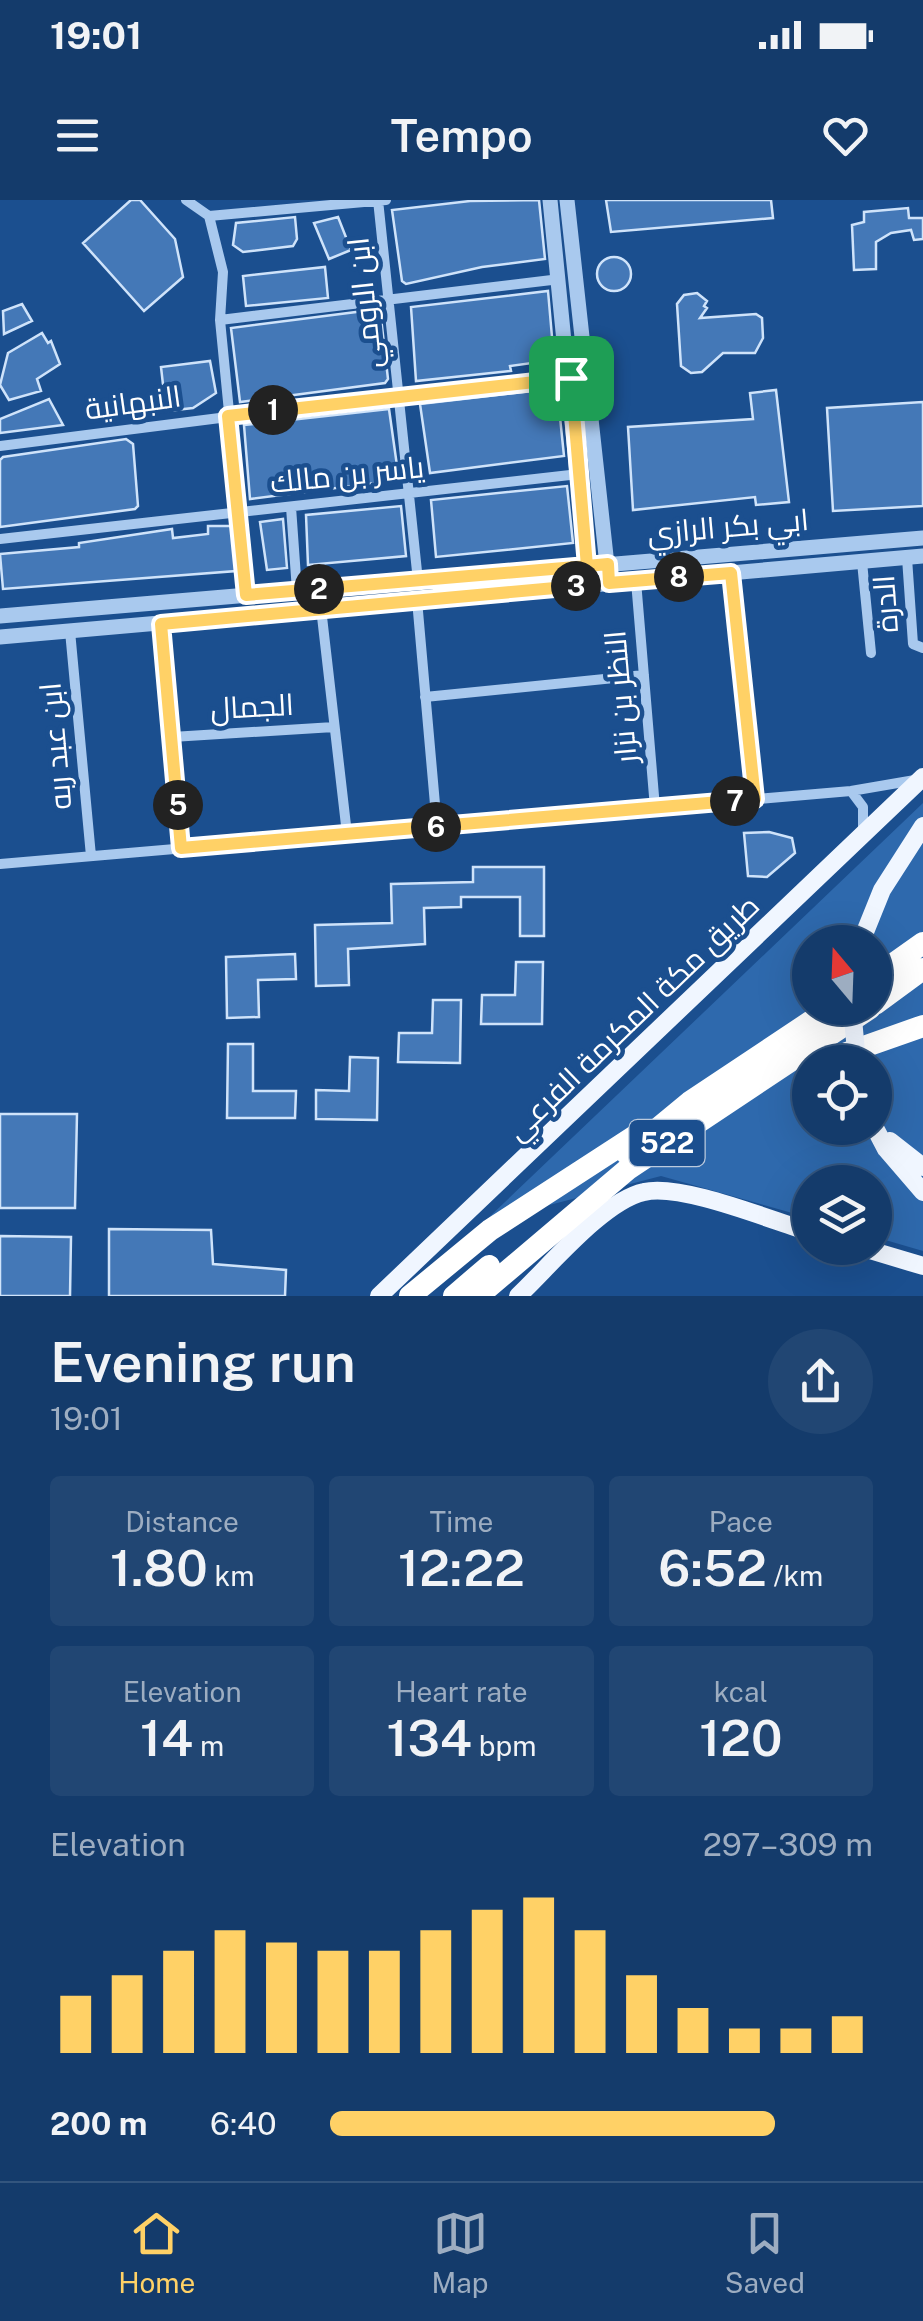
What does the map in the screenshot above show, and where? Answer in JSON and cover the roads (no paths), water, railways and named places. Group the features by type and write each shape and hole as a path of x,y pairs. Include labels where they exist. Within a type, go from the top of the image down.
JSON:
{"highway":[{"path":"892,964 923,943"},
{"name":"522","path":"892,991 923,968"},
{"name":"522","path":"454,1296 690,1102 805,1025"},
{"name":"522","path":"478,1296 628,1170 843,1025"},
{"path":"869,1045 923,1026"},
{"path":"410,1296 490,1230 764,1052"},
{"path":"754,1083 792,1071"},
{"path":"486,1296 522,1256"}],"main road":[{"name":"طريق مكة المكرمة الفرعي","path":"379,1296 922,778"},
{"path":"868,925 882,890 923,826"},
{"path":"892,1142 923,1167"},
{"path":"884,1145 923,1192"},
{"path":"518,1296 614,1205 642,1192 669,1189 792,1227"},
{"path":"892,1257 923,1266"}],"street":[{"path":"186,200 208,216 222,260 220,320 246,595"},
{"name":"ابن الرومي","path":"378,200 418,580"},
{"path":"208,216 386,200"},
{"path":"550,200 571,378 588,585"},
{"path":"567,200 609,583"},
{"path":"220,320 560,279"},
{"name":"النبهانية","path":"0,446 400,395 571,378"},
{"name":"ياسر بن مالك","path":"0,539 580,474"},
{"path":"291,507 296,591"},
{"name":"ابي بكر الرازي","path":"0,616 923,538"},
{"name":"ابي بكر الرازي","path":"0,637 915,557"},
{"name":"الدرة","path":"915,557 919,647"},
{"path":"862,562 871,653"},
{"path":"731,573 755,799"},
{"name":"النظر بن نزار","path":"636,581 655,808"},
{"path":"416,600 437,826"},
{"path":"321,608 346,834"},
{"path":"161,624 181,848"},
{"name":"ابن عبد ربه","path":"70,630 91,856"},
{"path":"425,697 644,675"},
{"name":"الجمال","path":"172,737 334,727"},
{"path":"0,850 1,864 850,791 922,778"},
{"path":"850,791 865,814 858,840"}]}
